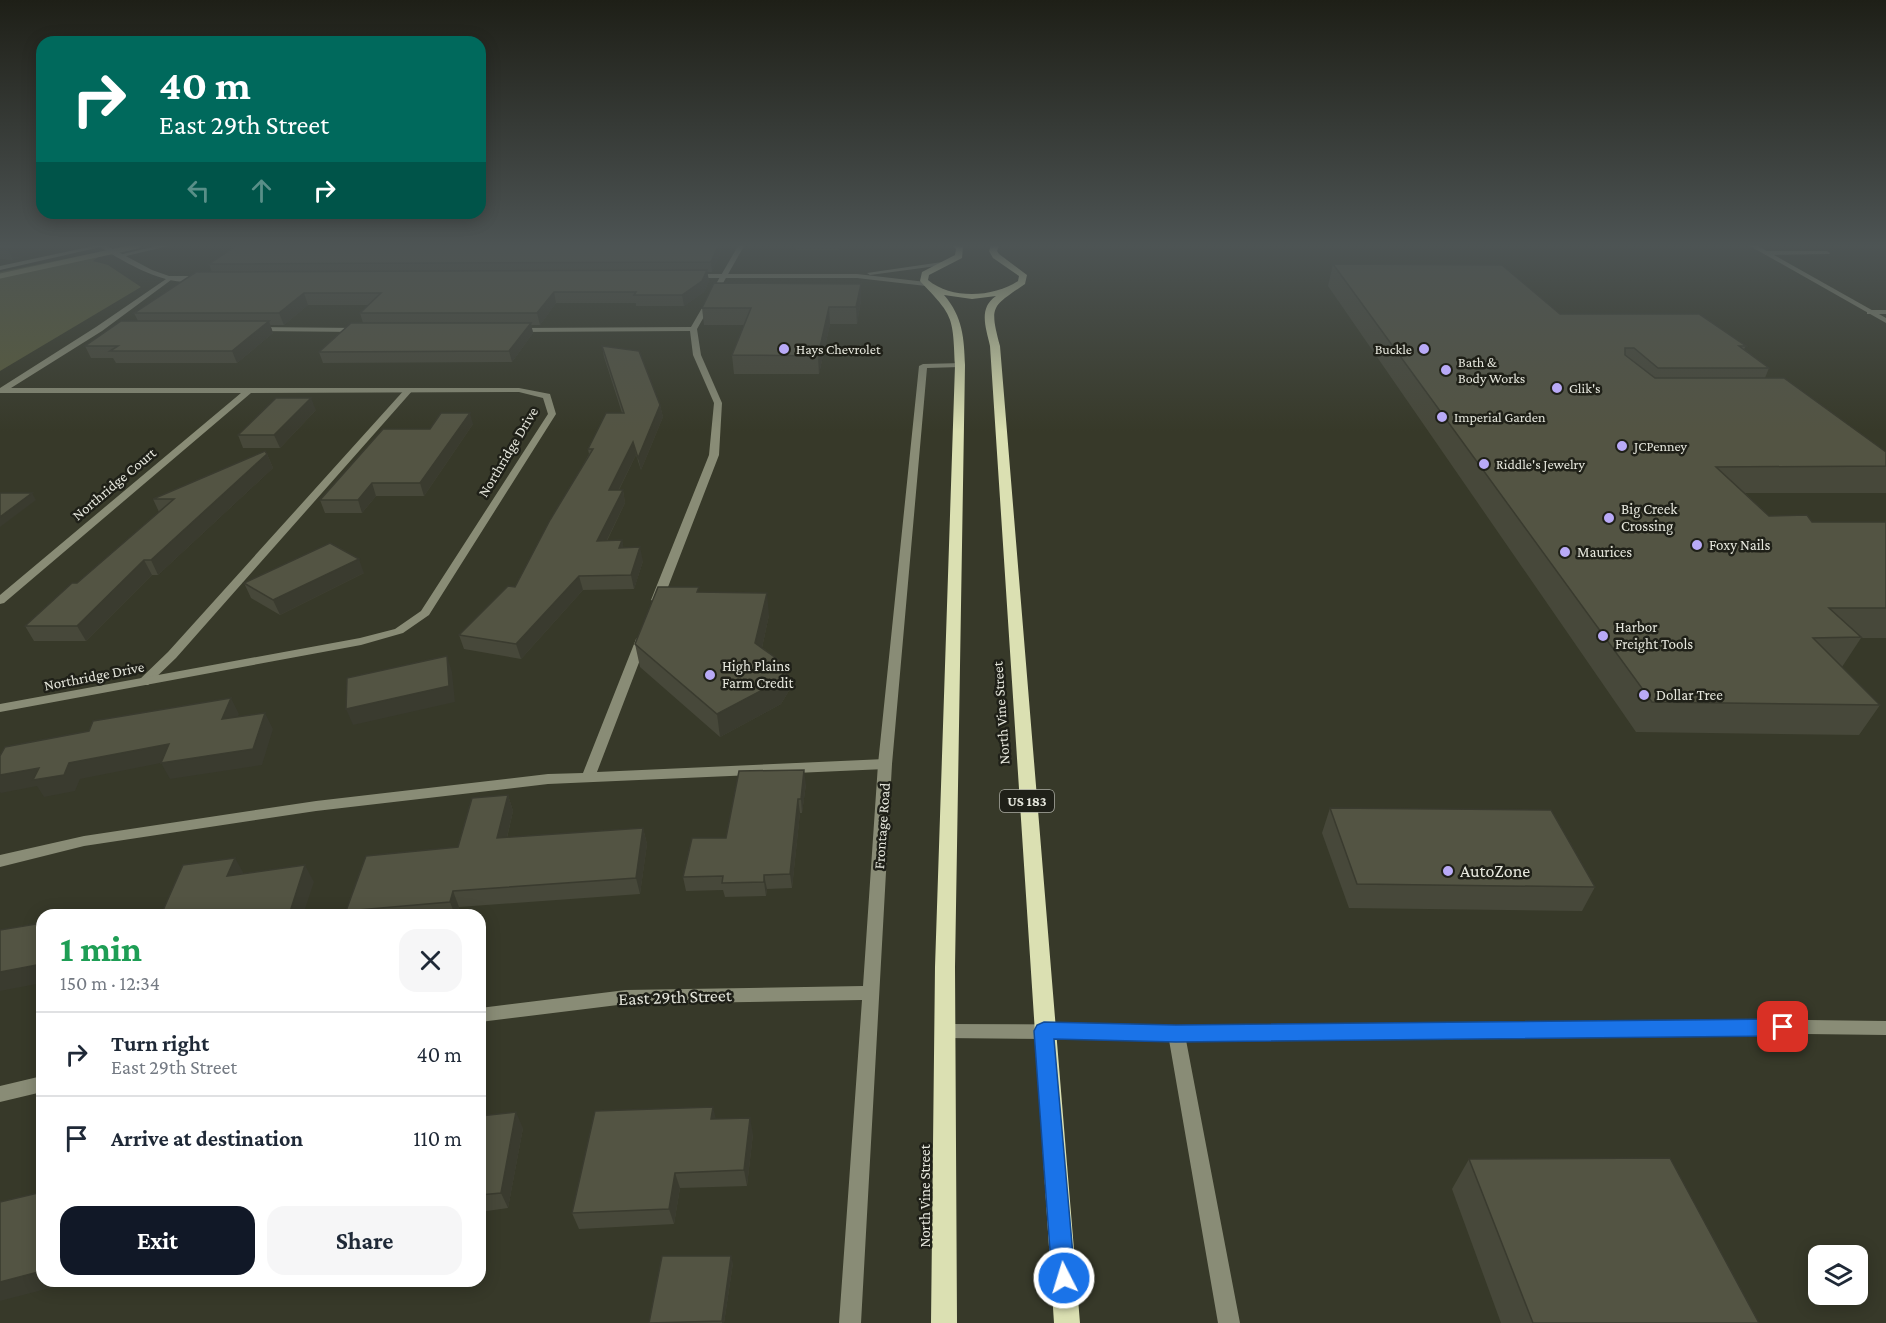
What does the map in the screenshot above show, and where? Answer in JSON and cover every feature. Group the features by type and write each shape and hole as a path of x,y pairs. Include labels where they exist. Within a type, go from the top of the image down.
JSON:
{"main road":[{"name":"North Vine Street","path":"944,1323 944,1031 960,365 958,331 954,312 950,308"},
{"name":"North Vine Street","path":"991,308 988,318 995,346 1067,1323"}],"street":[{"path":"0,391 129,308"},
{"path":"651,615 714,455 718,404 697,355 693,329 705,308"},
{"path":"1862,308 1886,321"},
{"path":"1870,312 1886,312"},
{"path":"99,329 120,329"},
{"path":"251,329 370,330"},
{"path":"513,330 693,329"},
{"name":"Frontage Road","path":"850,1323 885,764 923,366 960,365"},
{"path":"144,682 172,655 409,390"},
{"name":"Northridge Drive","path":"0,391 519,390 547,396 552,414 425,613 399,631 361,641 0,708"},
{"name":"Northridge Court","path":"0,601 248,391"},
{"path":"588,777 647,626"},
{"path":"0,861 84,841 316,806 548,779 885,764"},
{"name":"East 29th Street","path":"486,1014 626,997 871,993"},
{"path":"944,1031 1176,1033 1886,1028"},
{"path":"1176,1033 1229,1323"},
{"path":"0,1094 36,1085"}],"green space":[{"path":"0,308 106,308 0,371"}],"building":[{"path":"142,308 286,308 279,313 134,313"},
{"path":"366,308 541,308 537,313 360,313"},
{"path":"702,308 829,308 818,356 732,355 751,308"},
{"name":"Big Creek Crossing","path":"1365,308 1553,308 1560,314 1699,314 1746,346 1739,346 1769,368 1658,368 1634,348 1625,348 1625,355 1655,378 1784,378 1886,452 1886,466 1716,467 1769,516 1807,515 1812,522 1886,522 1886,608 1829,608 1861,637 1813,638 1880,705 1652,702"},
{"path":"121,321 269,321 232,351 110,351 118,346 85,346"},
{"path":"351,323 531,323 509,351 319,352"},
{"path":"602,346 639,351 660,405 638,458 633,442 609,490 623,490 597,541 622,540 619,548 640,547 631,575 579,576 516,644 459,635 508,586 515,587 550,520 593,449 588,449 606,413 624,413"},
{"path":"276,398 311,398 274,435 238,435"},
{"path":"441,413 470,413 420,483 372,483 358,500 320,500 383,429 430,429"},
{"path":"265,451 267,454 151,560 144,560 77,626 25,626 72,583 77,583 174,499 153,499"},
{"path":"0,493 32,493 0,517"},
{"path":"330,543 359,559 273,600 244,583"},
{"name":"High Plains Farm Credit","path":"658,587 699,587 697,592 767,593 755,643 787,666 779,681 717,714 635,644"},
{"path":"447,656 449,686 346,709 347,678"},
{"path":"231,698 222,719 265,713 253,749 161,763 169,744 69,763 64,775 33,780 39,768 0,775 0,756 5,747 89,731 93,721"},
{"path":"804,770 801,799 798,799 790,874 764,875 764,882 722,883 723,876 683,877 692,838 726,838 739,771"},
{"path":"508,795 497,838 643,828 636,878 453,891 450,902 347,909 366,856 458,847 472,798"},
{"name":"AutoZone","path":"1330,808 1551,810 1595,887 1357,884"},
{"path":"235,858 227,876 305,865 291,909 164,909 183,865"},
{"path":"36,924 36,965 0,972 0,930"},
{"path":"713,1107 711,1119 750,1118 744,1170 675,1173 669,1209 572,1213 595,1111"},
{"path":"516,1112 501,1193 486,1194 486,1115"},
{"path":"1670,1158 1759,1323 1533,1323 1469,1159"},
{"path":"36,1193 36,1273 0,1282 0,1202"},
{"path":"662,1256 731,1256 722,1321 649,1323"}],"place":[{"name":"Hays Chevrolet","path":"784,349"},
{"name":"Buckle","path":"1424,349"},
{"name":"Bath & Body Works","path":"1446,370"},
{"name":"Glik's","path":"1557,388"},
{"name":"Imperial Garden","path":"1442,417"},
{"name":"JCPenney","path":"1622,446"},
{"name":"Riddle's Jewelry","path":"1484,464"},
{"name":"Big Creek Crossing","path":"1609,518"},
{"name":"Foxy Nails","path":"1697,545"},
{"name":"Maurices","path":"1565,552"},
{"name":"Harbor Freight Tools","path":"1603,636"},
{"name":"High Plains Farm Credit","path":"710,675"},
{"name":"Dollar Tree","path":"1644,695"},
{"name":"AutoZone","path":"1448,871"}],"route":[{"path":"1064,1278 1044,1031 1176,1033 1783,1027"}]}
